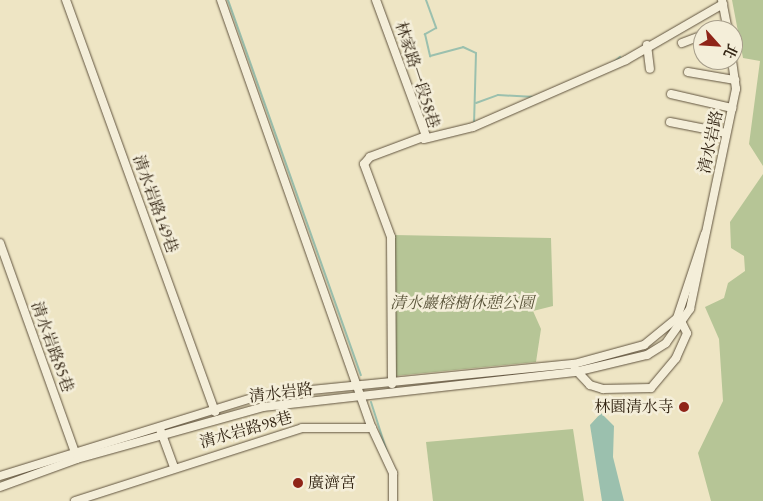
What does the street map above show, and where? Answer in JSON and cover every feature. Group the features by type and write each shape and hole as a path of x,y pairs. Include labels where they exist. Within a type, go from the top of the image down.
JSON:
{"street":[{"name":"清水岩路149巷","path":"66,0 217,417"},
{"path":"221,0 372,428 393,473 393,501"},
{"name":"林家路一段58巷","path":"376,0 424,139 370,157 364,164 391,237 392,384"},
{"path":"424,139 473,127 626,60 647,45 722,2 726,20"},
{"path":"682,43 693,39"},
{"path":"647,45 650,69"},
{"name":"清水岩路","path":"0,487 77,459 217,417 263,407 362,398 575,368 644,345 680,320 707,230 732,108 735,80 734,70"},
{"path":"688,72 735,80"},
{"path":"671,94 732,108"},
{"path":"670,122 726,133"},
{"name":"清水岩路85巷","path":"0,243 77,459"},
{"name":"清水岩路","path":"0,476 74,450 261,395 575,368 603,389 651,388 676,358 687,332 680,320"},
{"path":"158,425 174,467"},
{"name":"清水岩路98巷","path":"75,501 174,467 302,428 372,428"}],"green space":[{"path":"732,0 763,0 763,166 749,144 760,61 743,58 743,20 736,20"},
{"path":"763,174 763,501 711,501 698,453 723,401 719,339 705,307 724,298 728,283 745,271 744,256 731,248 730,222"},
{"name":"清水巖榕樹休憩公園","path":"394,235 551,238 553,306 533,311 541,329 536,362 395,376"},
{"path":"573,429 584,501 433,501 426,442"}],"shaded area":[{"path":"601,413 614,426 613,457 624,501 602,501 590,425"}],"waterway":[{"path":"228,0 361,375"},
{"path":"426,0 436,28 425,34 430,56 463,47 476,53 474,125"},
{"path":"614,62 620,57"},
{"path":"476,103 498,95 535,97"},
{"path":"371,402 387,452"}],"place":[{"name":"林園清水寺","path":"684,407"},
{"name":"廣濟宮","path":"298,483"}]}
